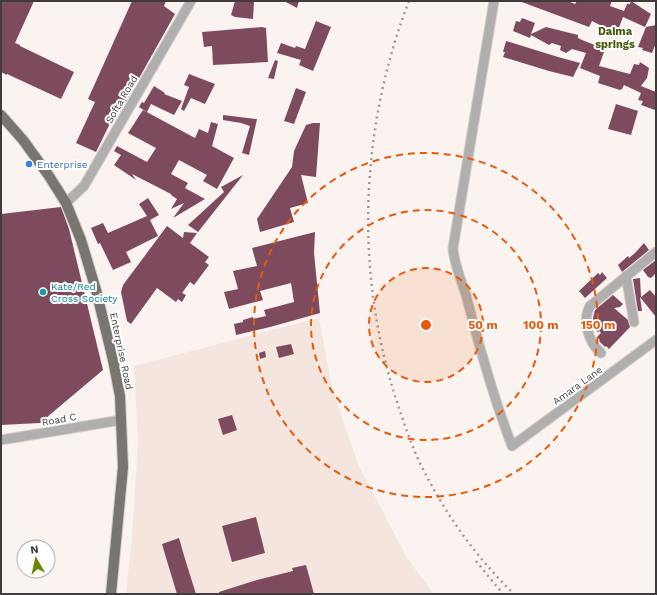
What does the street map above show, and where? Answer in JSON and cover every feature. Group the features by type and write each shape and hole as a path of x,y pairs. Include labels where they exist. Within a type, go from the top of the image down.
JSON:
{"main road":[{"name":"Enterprise Road","path":"1,115 23,140 41,164 66,204 81,240 96,290 113,360 120,396 124,467 111,594"}],"street":[{"name":"Softa Road","path":"66,204 84,186 191,1"},
{"name":"Amara Lane","path":"494,1 453,248 454,257 464,287 489,380 512,446 656,340"},
{"path":"601,354 591,339 586,324 590,306 656,252"},
{"path":"626,276 634,322"},
{"name":"Road C","path":"1,440 122,420"}],"shaded area":[{"path":"319,318 332,388 358,464 407,558 434,594 126,594 132,536 138,441 134,366"}],"building":[{"path":"1,1 34,1 15,43 74,72 61,99 1,72"},
{"path":"132,1 166,1 164,6 175,14 120,112 116,111 96,152 76,143 95,102 88,99"},
{"path":"235,1 254,2 253,19 235,17 231,15"},
{"path":"284,1 299,1 297,8"},
{"path":"519,1 568,1 575,4 577,1 612,1 610,6 624,11 627,4 630,4 631,1 651,14 645,27 623,17 616,35 611,36 601,31 600,25 592,21 589,27"},
{"path":"522,18 535,23 531,34 546,27 578,35 578,38 605,49 599,66 630,74 634,64 639,65 640,62 649,68 647,78 641,86 656,92 655,110 641,105 643,101 638,100 641,93 624,85 620,90 598,83 600,76 580,68 586,53 572,49 566,53 560,50 561,46 552,43 549,45 531,35 530,38 513,31 516,21 520,22"},
{"path":"316,21 331,27 313,71 299,65 301,60 277,53 281,43 295,48 296,46 305,49"},
{"path":"656,25 656,43 652,53 642,50 643,48 638,47 646,27"},
{"path":"262,27 266,28 268,62 213,65 212,46 204,47 202,32"},
{"path":"506,41 580,63 573,77 549,71 503,57"},
{"path":"275,60 278,61 274,79 268,78"},
{"path":"189,74 215,84 205,104 191,98 184,111 181,109 189,87 184,85"},
{"path":"154,86 165,93 164,94 182,101 174,115 151,104 147,112 139,107 142,102 144,103"},
{"path":"296,88 306,92 294,124 284,121"},
{"path":"616,104 638,111 631,135 608,129"},
{"path":"143,110 195,138 199,129 208,133 211,122 218,124 212,146 234,158 217,189 203,181 207,175 179,160 171,174 188,183 185,188 205,199 173,218 184,203 171,209 177,199 171,194 132,174 136,180 114,165 121,155 114,151 117,146 147,162 156,148 128,133"},
{"path":"223,115 257,119 249,155 242,153 250,126 223,120"},
{"path":"320,123 316,177 301,175 308,203 290,208 294,222 260,232 257,219 292,167 294,151 306,125"},
{"path":"243,175 198,232 188,225 224,192 221,187"},
{"path":"148,198 159,215 150,220 158,236 126,252 131,262 113,270 100,243 98,244 91,228 103,223 108,233 147,216 139,204"},
{"name":"Kate/Red Cross Society","path":"61,207 69,229 103,370 40,423 1,425 1,214"},
{"path":"167,226 183,238 184,232 197,233 190,243 209,257 205,262 209,265 194,285 190,282 182,293 186,295 182,302 178,299 176,302 157,288 131,324 127,321 121,292 123,285"},
{"path":"315,232 314,253 320,313 236,335 234,324 243,322 243,320 253,317 253,319 266,316 264,310 294,302 291,283 260,291 263,300 229,309 224,292 238,289 233,271 257,266 252,248"},
{"path":"644,243 649,250 622,272 618,265 628,256 629,258 635,253"},
{"path":"656,260 656,273 651,278 648,277 643,270"},
{"path":"602,272 607,278 585,298 579,291 598,273 600,275"},
{"path":"640,278 641,297 650,290 656,297 656,317 640,297 642,311 638,311 633,279"},
{"path":"613,295 623,304 620,307 614,308 628,320 630,327 609,349 599,341 600,340 597,337 601,333 593,324 593,318 595,310"},
{"path":"291,344 294,354 279,358 276,347"},
{"path":"265,351 266,357 260,359 259,353"},
{"path":"232,415 237,430 223,435 218,419"},
{"path":"256,517 265,553 232,562 222,526"},
{"path":"179,538 196,594 177,594 162,544"},
{"path":"306,565 314,594 219,594 219,592 293,571 292,568"}],"railway":[{"path":"409,1 393,49 380,99 372,149 368,200 369,251 374,302 383,353 397,402 410,438 421,465 434,490 454,522 476,552 514,594"},
{"path":"476,561 503,594"}],"place":[{"name":"Enterprise","path":"29,164"},
{"name":"Kate/Red Cross Society","path":"43,292"}],"district":[{"name":"Daima springs","path":"615,37"}]}
